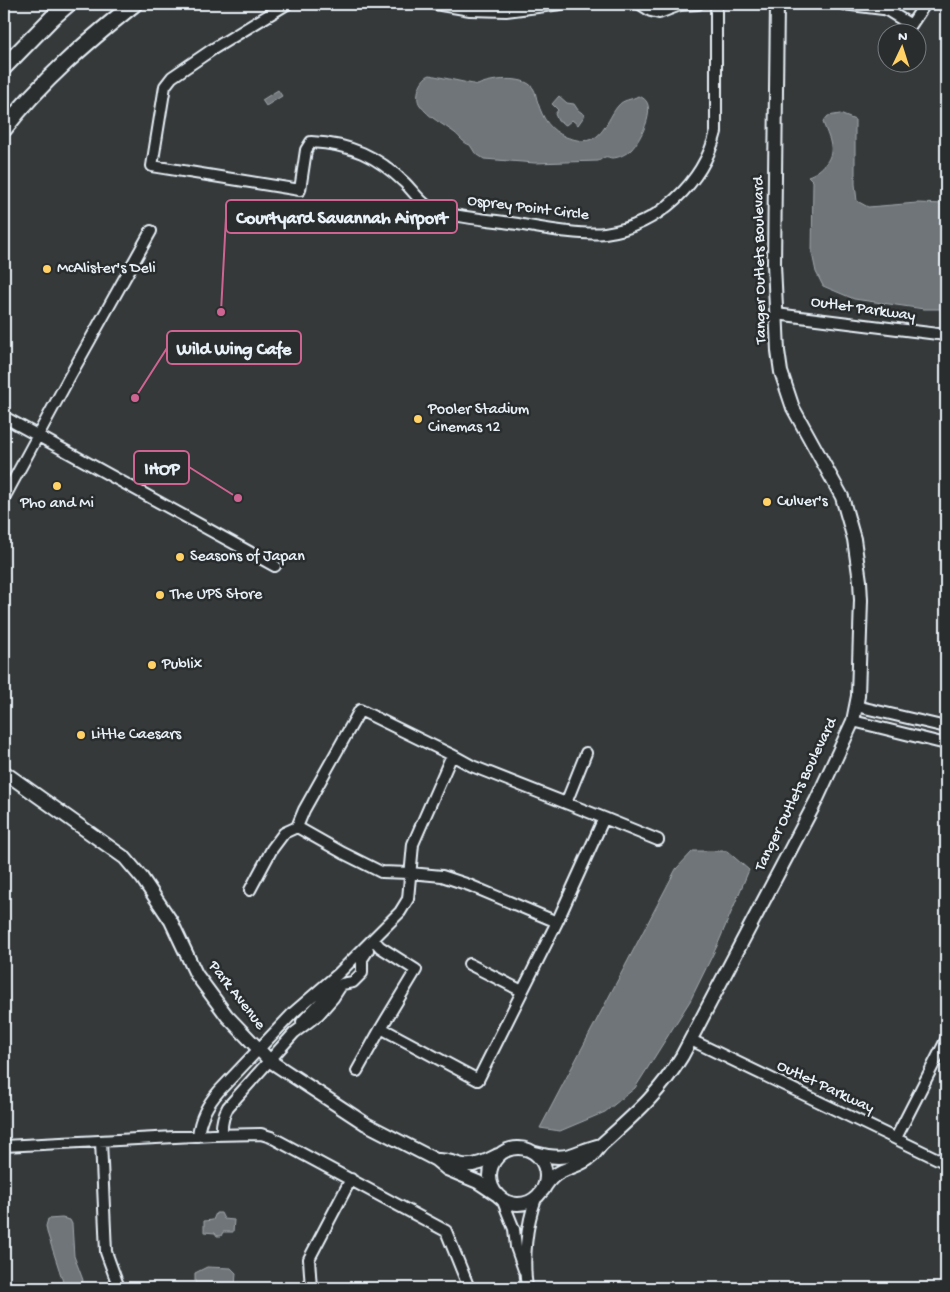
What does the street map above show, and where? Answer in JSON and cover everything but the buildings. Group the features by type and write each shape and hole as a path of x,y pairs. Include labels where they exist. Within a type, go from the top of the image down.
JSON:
{"main road":[{"path":"4,67 68,4"},
{"path":"4,129 87,42 134,4"}],"street":[{"name":"Osprey Point Circle","path":"287,4 213,49 172,77 165,86 152,166 300,190 306,150 311,142 320,142 362,152 384,164 428,206 450,214 575,232 604,233 627,228 644,220 676,199 704,165 716,132 716,4"},
{"path":"435,4 506,11 560,4"},
{"path":"640,4 655,7 658,13 680,4 698,4"},
{"name":"Tanger Outlets Boulevard","path":"540,1194 549,1178 592,1156 650,1100 668,1079 691,1040 816,801 852,721 856,706 860,674 861,600 854,539 842,497 801,424 786,389 778,351 774,264 777,4"},
{"path":"843,4 880,7 911,25 925,4"},
{"path":"4,498 151,231"},
{"name":"Outlet Parkway","path":"776,314 946,336"},
{"path":"4,417 275,566"},
{"path":"856,706 946,727"},
{"path":"250,890 272,849 284,833 297,826 360,710 472,766 658,840"},
{"path":"852,721 946,744"},
{"path":"566,803 586,753"},
{"path":"198,1136 202,1116 208,1104 294,1012 338,974 400,912 408,899 413,844 452,755"},
{"name":"Park Avenue","path":"4,772 125,858 142,878 171,920 196,974 226,1016 270,1061 366,1124 436,1160 448,1169 478,1182 499,1196"},
{"path":"381,1028 478,1080 557,922 604,818"},
{"path":"297,826 343,853 381,872 442,876 469,885 557,922"},
{"path":"222,1135 221,1125 228,1107 294,1033 319,1014 342,984 353,982 362,973 362,959 368,951 371,941"},
{"path":"357,1071 416,970 371,941"},
{"path":"469,964 522,991"},
{"name":"Outlet Parkway","path":"691,1040 946,1163"},
{"path":"896,1138 946,1040"},
{"path":"4,1146 222,1135 261,1134 271,1137 446,1231 469,1288"},
{"path":"101,1141 106,1252 119,1288"},
{"path":"526,1276 516,1247 514,1229 499,1196 491,1184 490,1173 493,1162 500,1154 510,1148 521,1147 535,1153 560,1157 570,1156 587,1148 601,1146"},
{"path":"527,1288 529,1219 547,1179 546,1168 535,1153"},
{"name":"Park Avenue","path":"436,1160 447,1159 465,1166 483,1162 500,1154"},
{"path":"311,1288 309,1259 351,1179"},
{"path":"499,1196 515,1204 526,1203 540,1194"}],"shaded area":[{"path":"430,75 478,85 507,79 523,81 534,90 540,109 548,123 560,134 577,140 589,140 599,135 620,104 638,96 645,99 649,113 640,138 631,150 622,156 606,157 598,161 535,163 484,159 475,153 470,145 428,114 418,102 419,88 423,80"},
{"path":"278,90 282,96 266,106 262,100"},
{"path":"559,96 567,103 574,104 585,115 578,125 572,120 566,125 558,121 555,114 558,110 552,104"},
{"path":"840,114 855,120 855,184 857,201 868,207 917,203 946,204 946,309 924,309 854,299 823,286 816,272 812,253 813,181 808,176 817,172 825,165 830,156 830,143 823,122 828,116"},
{"path":"693,851 727,851 749,870 717,946 690,1001 635,1088 605,1112 560,1131 540,1128 676,869"},
{"path":"216,1213 221,1213 224,1219 234,1220 233,1232 223,1232 221,1236 217,1236 215,1233 204,1232 204,1221 213,1220"},
{"path":"62,1218 70,1220 72,1224 74,1256 83,1280 79,1288 65,1288 47,1232 48,1219"},
{"path":"207,1267 231,1268 236,1273 235,1288 197,1288 195,1273"}],"place":[{"name":"McAlister's Deli","path":"47,269"},
{"name":"Courtyard Savannah Airport","path":"221,312"},
{"name":"Wild Wing Cafe","path":"135,398"},
{"name":"Pooler Stadium Cinemas 12","path":"418,419"},
{"name":"Pho and Mi","path":"57,486"},
{"name":"IHOP","path":"238,498"},
{"name":"Culver's","path":"767,502"},
{"name":"Seasons of Japan","path":"180,557"},
{"name":"The UPS Store","path":"160,595"},
{"name":"Publix","path":"152,665"},
{"name":"Little Caesars","path":"81,735"}]}
